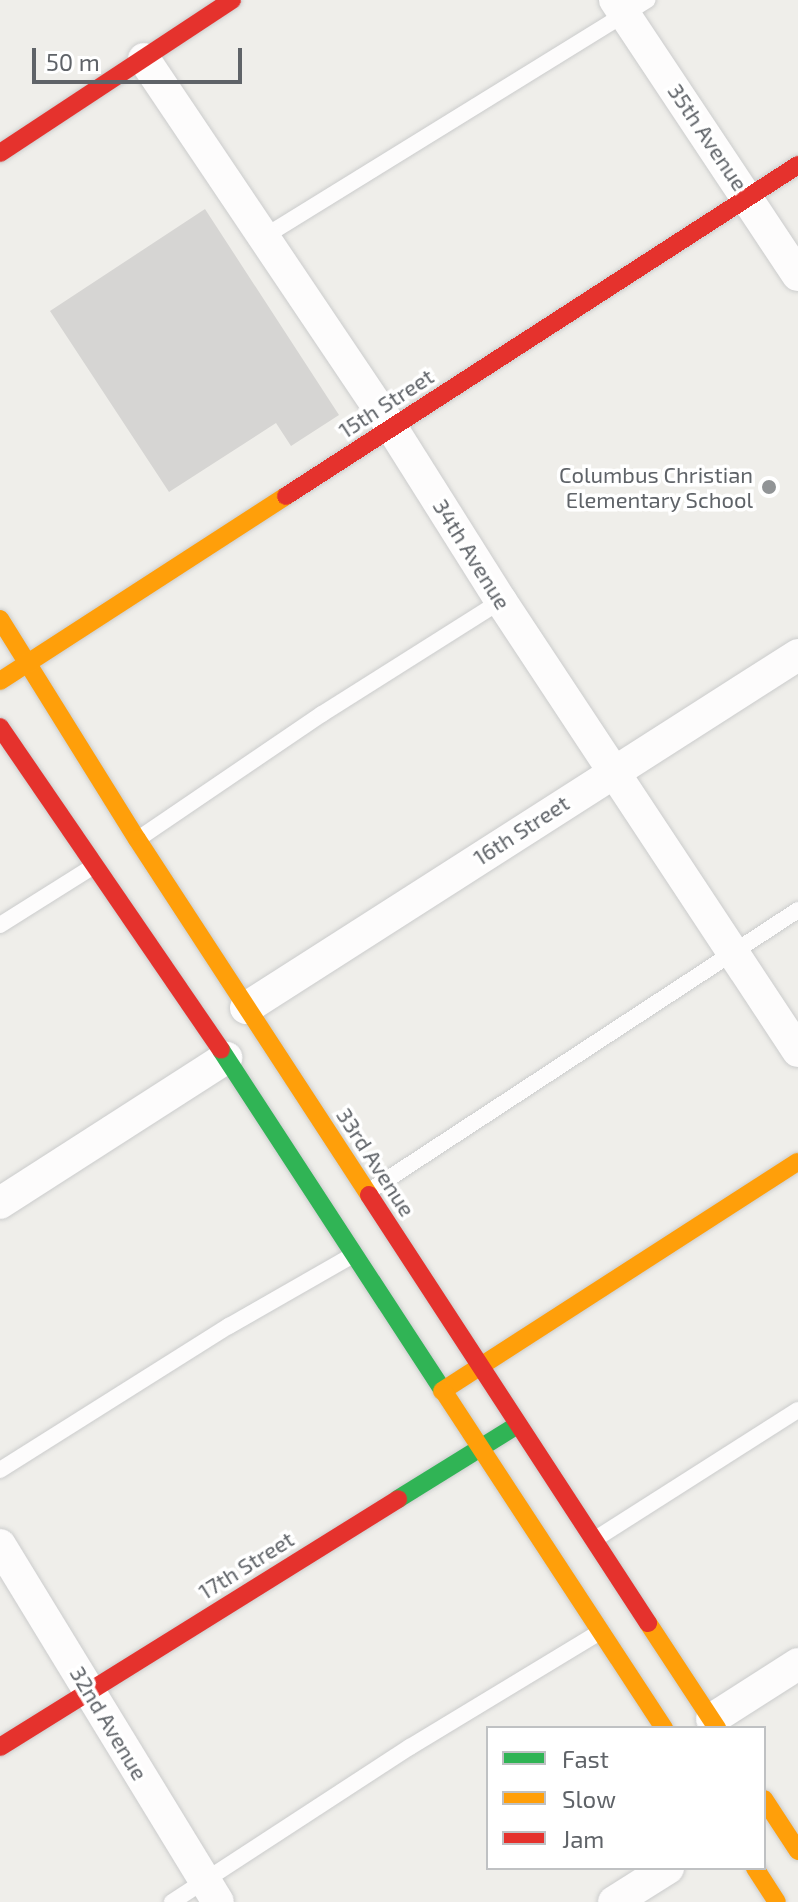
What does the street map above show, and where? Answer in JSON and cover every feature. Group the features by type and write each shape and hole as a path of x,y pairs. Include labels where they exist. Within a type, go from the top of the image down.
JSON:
{"main road":[{"path":"0,153 232,0"},
{"name":"15th Street","path":"0,681 798,165"},
{"name":"33rd Avenue","path":"0,619 246,1008 715,1724"},
{"path":"0,727 226,1058 663,1726"},
{"path":"442,1391 798,1162"},
{"name":"17th Street","path":"0,1747 518,1424"},
{"path":"766,1802 798,1851"},
{"path":"756,1870 777,1902"}],"street":[{"name":"35th Avenue","path":"629,5 798,275"},
{"name":"34th Avenue","path":"144,59 392,428 501,601 798,1051"},
{"name":"16th Street","path":"246,1008 612,771 798,655"},
{"path":"0,1203 226,1058"},
{"name":"32nd Avenue","path":"0,1545 211,1892"},
{"path":"715,1724 798,1664"},
{"path":"614,1902 665,1870"}],"lane":[{"path":"262,238 629,5"},
{"path":"137,839 322,714 501,601"},
{"path":"0,925 96,864"},
{"path":"368,1193 798,910"},
{"path":"0,1470 229,1326 354,1254"},
{"path":"594,1540 798,1410"},
{"path":"172,1902 211,1892 410,1747 602,1631"}],"building":[{"path":"205,209 339,415 291,446 276,423 169,492 50,311"}],"traffic: fast":[{"path":"221,1050 444,1392"},
{"path":"398,1499 514,1427"}],"traffic: slow":[{"path":"0,681 286,496"},
{"path":"0,619 137,839 369,1195"},
{"path":"442,1391 798,1162"},
{"path":"444,1392 663,1726"},
{"path":"648,1623 716,1726"},
{"path":"766,1802 798,1851"},
{"path":"756,1870 777,1902"}],"traffic: jam":[{"path":"0,153 232,0"},
{"path":"286,496 798,165"},
{"path":"0,727 221,1050"},
{"path":"369,1195 648,1623"},
{"path":"0,1747 398,1499"}],"place":[{"name":"Columbus Christian Elementary School","path":"769,487"}]}
